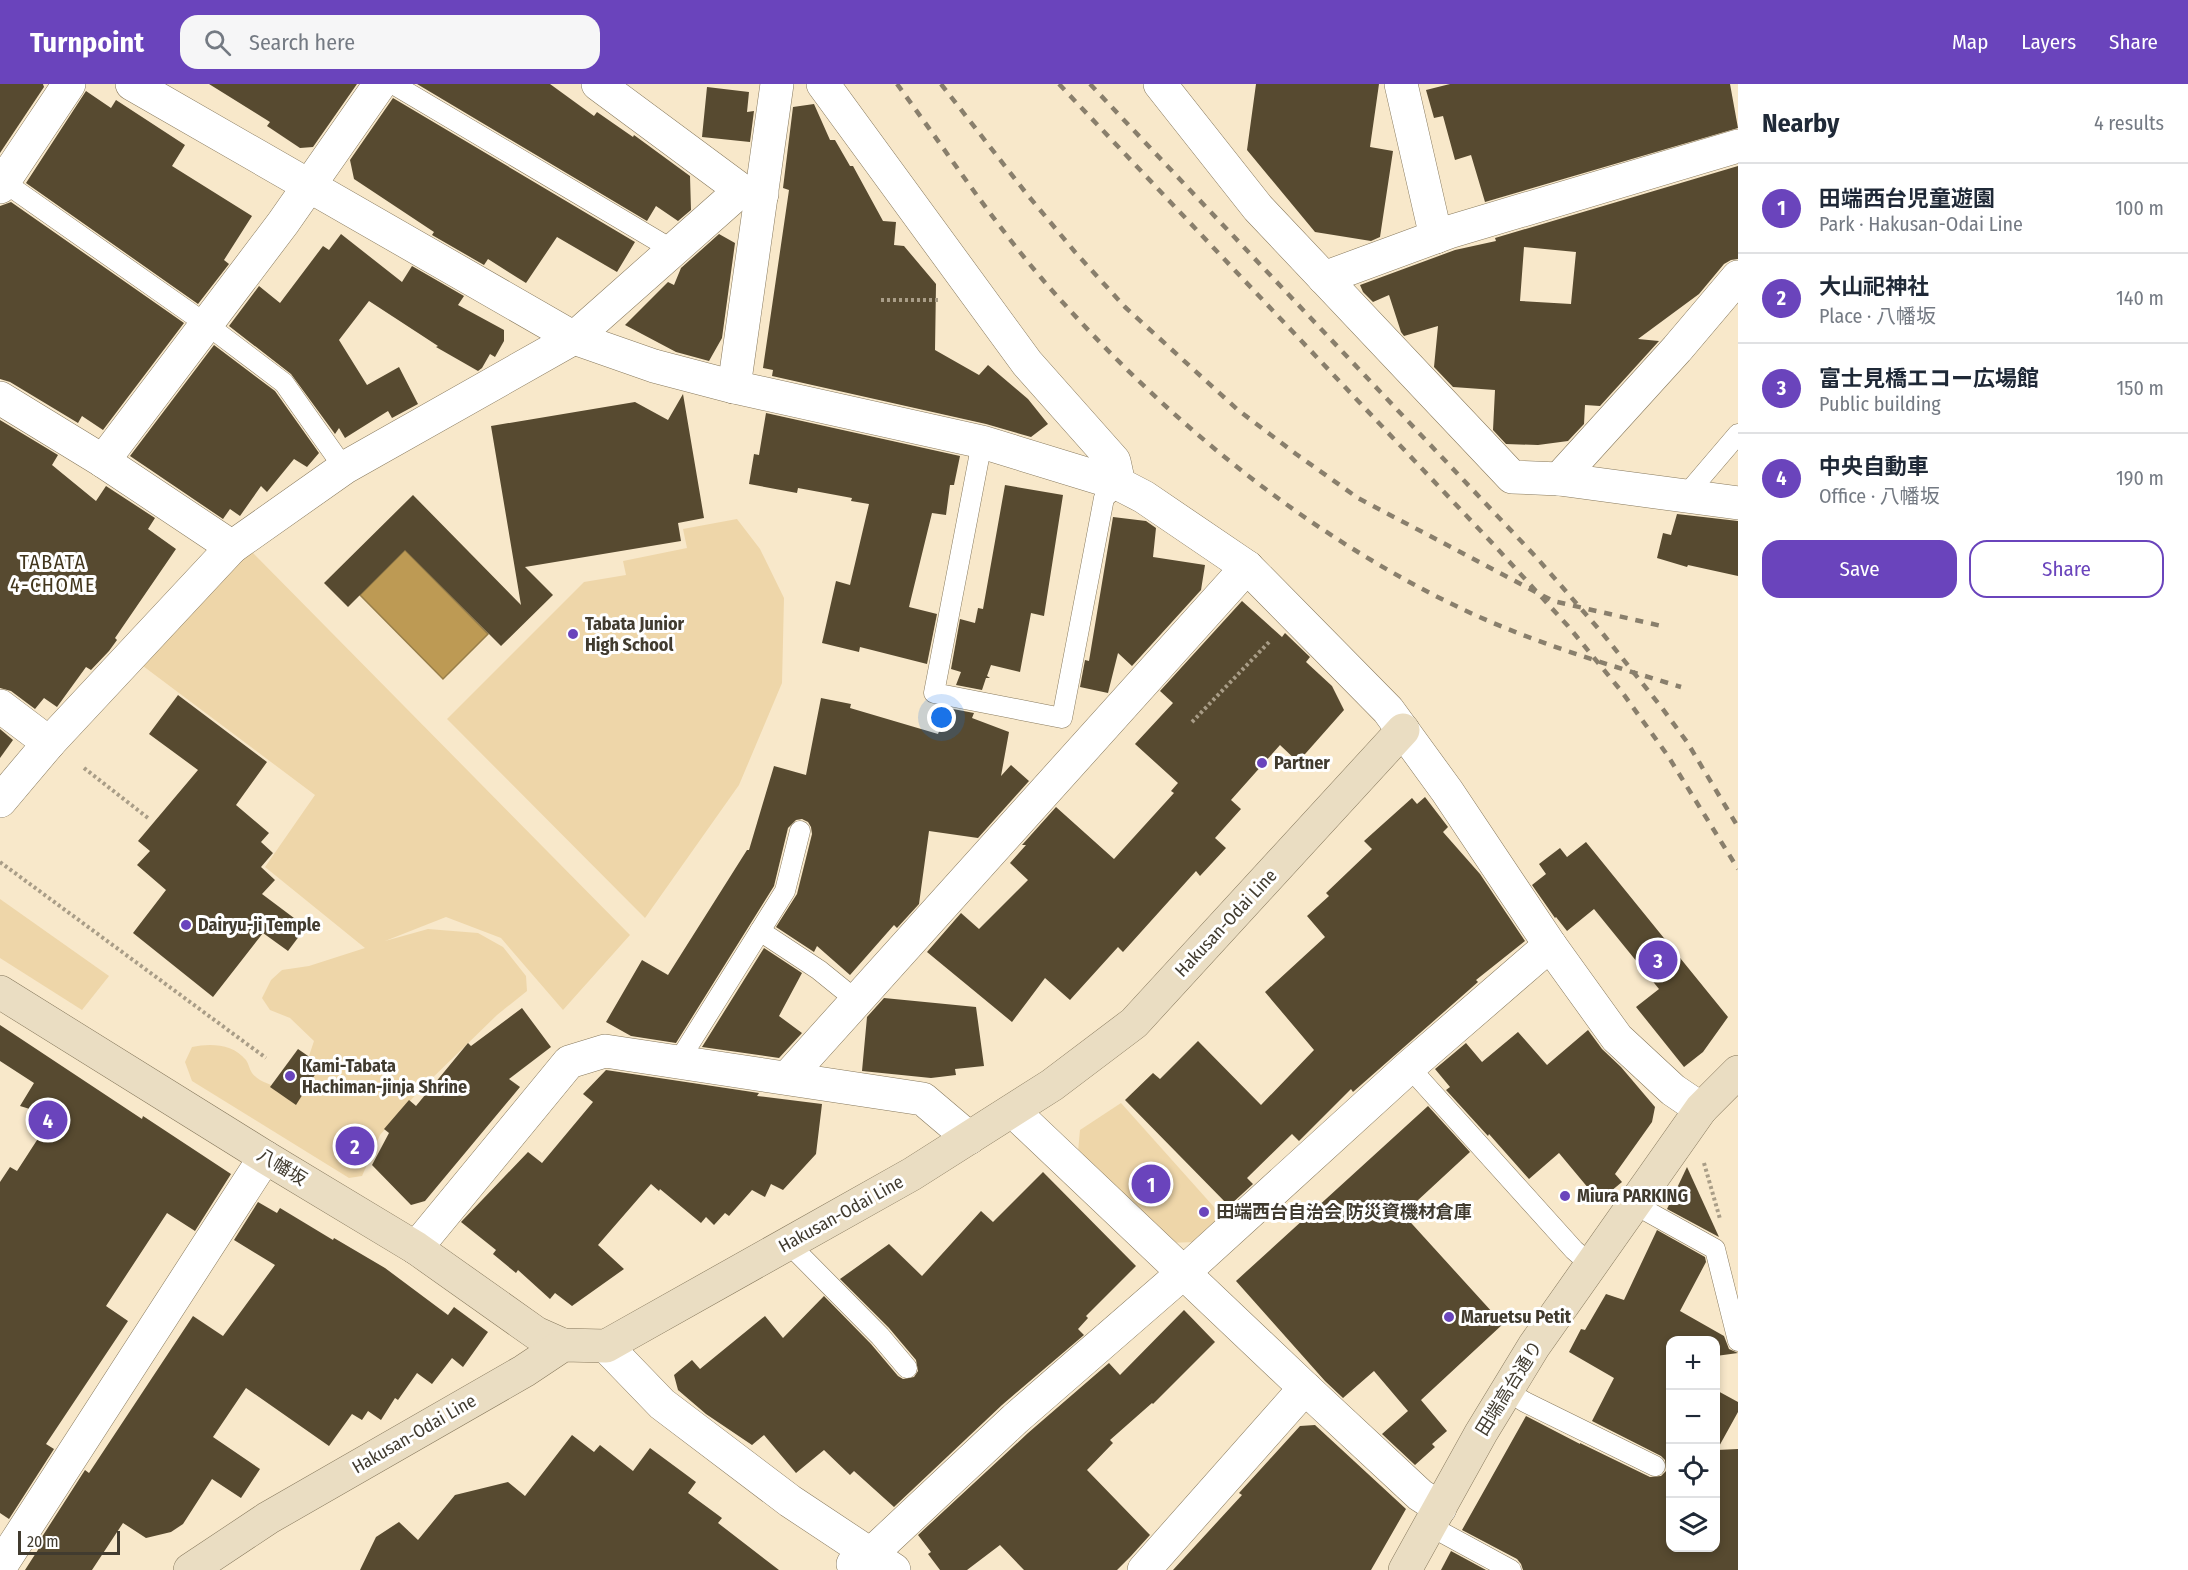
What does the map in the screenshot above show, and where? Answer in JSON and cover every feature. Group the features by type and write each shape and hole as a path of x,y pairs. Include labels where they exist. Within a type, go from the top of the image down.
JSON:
{"main road":[{"name":"Hakusan-Odai Line","path":"606,1346 912,1174 1052,1085 1134,1023 1403,730"},
{"name":"八幡坂","path":"0,992 416,1248 536,1334 563,1345"},
{"name":"田端高台通り","path":"1405,1570 1481,1433 1534,1346 1701,1109 1738,1072"},
{"name":"Hakusan-Odai Line","path":"190,1570 268,1518 524,1371 563,1345"},
{"path":"563,1345 606,1346"}],"street":[{"path":"2,184 69,84"},
{"path":"132,84 574,338 654,366 734,387 982,442 1119,483 1143,497 1247,567 1388,710 1617,1038 1673,1090 1701,1109"},
{"path":"103,460 310,186 380,84"},
{"path":"598,84 752,192"},
{"path":"734,387 752,192 777,84"},
{"path":"823,84 1027,363 1113,461 1119,483"},
{"path":"1160,84 1258,208 1512,477 1558,479 1738,503"},
{"path":"1401,84 1436,237"},
{"path":"1324,278 1436,237 1738,146"},
{"path":"0,801 49,742 232,547 344,468 574,338 673,250 752,192"},
{"path":"1558,479 1677,349 1738,277"},
{"path":"0,398 103,460 232,547"},
{"path":"786,1078 1247,567"},
{"path":"0,706 49,742"},
{"path":"606,1346 662,1404 790,1501 865,1566 1015,1419 1183,1273 1410,1067 1550,945"},
{"path":"416,1248 569,1062 605,1051 923,1099 969,1138"},
{"path":"1013,1111 1420,1495 1435,1517"},
{"path":"0,1567 265,1157"},
{"path":"1144,1570 1305,1388"}],"lane":[{"path":"393,84 673,250"},
{"path":"2,184 206,324 284,382 344,468"},
{"path":"1686,495 1738,434"},
{"path":"982,442 934,693 1062,718 1104,498 1119,483"},
{"path":"678,1062 785,891 800,831"},
{"path":"760,931 819,970 856,1000"},
{"path":"1410,1067 1574,1250 1590,1264"},
{"path":"1634,1204 1715,1249 1738,1341"},
{"path":"789,1244 907,1368"},
{"path":"1507,1391 1655,1466"},
{"path":"1435,1517 1511,1570"}],"path":[{"path":"881,300 946,300"},
{"path":"1192,722 1276,634"},
{"path":"84,768 148,818"},
{"path":"0,862 266,1058"},
{"path":"1703,1161 1722,1226 1715,1249"}],"shaded area":[{"path":"737,519 760,549 784,598 782,683 739,785 645,918 447,719 584,582 626,575 623,561 687,548 683,529"},
{"path":"250,550 630,935 563,1010 501,938 446,917 385,941 428,929 478,933 503,947 526,976 527,991 497,1015 419,1091 380,1135 362,1176 349,1178 192,1081 185,1062 192,1047 221,1046 241,1055 258,1079 282,1088 306,1065 314,1041 290,1018 270,1010 262,998 271,980 282,970 309,966 365,948 265,867 315,795 143,666"},
{"path":"405,550 488,634 443,679 360,595"},
{"path":"0,899 109,976 82,1010 0,958"},
{"path":"1121,1103 1222,1216 1197,1242 1166,1243 1078,1152 1080,1130"}],"building":[{"path":"0,84 43,84 44,87 0,153"},
{"path":"209,84 357,84 313,147 300,148 267,126 270,122"},
{"path":"417,84 550,84 594,116 597,112 633,137 634,135 690,176 691,210 678,221 656,206 647,221"},
{"path":"1256,84 1379,84 1370,147 1393,151 1380,237 1371,241 1315,232 1247,150"},
{"path":"1450,84 1730,84 1738,128 1485,202 1471,155 1455,160 1443,116 1434,118 1426,90"},
{"path":"707,87 749,92 747,112 754,111 750,142 702,137"},
{"path":"86,91 111,108 116,100 185,145 172,166 252,216 224,260 229,264 198,304 26,183"},
{"path":"393,98 635,242 617,272 557,237 526,283 488,259 484,265 432,235 434,232 354,179 350,160"},
{"path":"814,104 830,140 835,140 850,166 853,166 883,221 896,222 894,245 904,246 936,284 935,350 979,375 988,365 1028,399 1048,424 1031,437 986,424 772,376 773,370 763,368 789,190 783,188 793,107"},
{"path":"1738,166 1738,259 1724,264 1699,294 1638,339 1659,341 1600,406 1585,405 1584,424 1568,441 1538,445 1506,444 1493,430 1495,390 1453,387 1434,367 1438,326 1404,336 1389,295 1373,302 1363,292 1360,285 1455,250 1496,241 1495,238","holes":["1524,247 1576,252 1571,304 1520,301"]},
{"path":"11,202 184,323 103,430 82,416 78,423 10,382 0,379 0,206"},
{"path":"341,234 402,282 412,266 464,296 458,305 504,330 504,341 495,357 490,354 478,371 436,347 438,346 369,301 339,340 367,385 399,367 418,404 392,418 388,411 345,438 339,428 335,434 291,374 229,326 259,286 280,303 323,246 329,250"},
{"path":"719,234 735,243 722,338 709,361 676,352 625,325 668,282 674,285 681,268"},
{"path":"214,345 275,391 319,453 307,467 294,459 267,492 261,486 240,516 230,509 223,519 130,456"},
{"path":"683,394 704,518 678,523 681,541 525,567 553,595 501,646 405,550 348,607 324,583 413,495 521,605 491,426 635,402 668,420"},
{"path":"766,413 960,456 954,485 950,485 946,515 932,513 909,607 937,614 927,664 860,647 859,652 822,643 836,581 850,585 869,504 851,501 852,498 798,488 797,493 749,484 754,454 759,455"},
{"path":"0,420 58,455 52,465 96,501 106,486 155,518 148,529 176,549 115,638 117,640 109,651 91,670 86,667 57,707 44,698 35,709 11,691 0,688"},
{"path":"1005,485 1063,495 1044,616 1031,613 1020,672 991,665 987,676 990,678 986,678 982,690 956,685 961,672 951,669 960,619 975,623 978,608 983,609"},
{"path":"1677,514 1738,521 1738,576 1688,565 1687,567 1657,558 1663,533 1671,535"},
{"path":"1113,517 1146,521 1156,528 1153,557 1205,565 1201,590 1132,666 1118,653 1108,693 1080,687 1085,660 1089,661"},
{"path":"1242,601 1282,637 1285,633 1310,657 1306,662 1332,686 1344,710 1298,762 1280,745 1231,800 1241,809 1215,838 1226,848 1200,876 1196,871 1123,952 1118,947 1070,1000 1045,978 1012,1022 927,952 961,913 979,929 1028,880 1010,863 1026,845 1022,845 1056,807 1114,859 1174,793 1171,791 1178,783 1135,744 1173,703 1160,691"},
{"path":"178,695 267,762 236,805 269,833 261,842 273,853 261,867 275,880 262,894 306,927 288,951 263,933 213,997 133,933 166,890 137,865 150,851 138,841 198,770 149,734"},
{"path":"821,698 851,704 850,708 938,734 948,708 974,713 972,718 1009,732 1001,776 1011,765 1029,781 978,838 929,831 919,904 897,928 894,925 850,975 817,946 814,952 776,927 797,894 812,834 808,822 802,819 796,820 788,828 774,886 676,1043 631,1036 606,1022 642,960 668,975 749,850 774,766 806,775"},
{"path":"0,729 13,740 0,758"},
{"path":"1425,797 1448,827 1443,832 1480,874 1525,941 1476,980 1478,982 1353,1092 1351,1089 1299,1141 1292,1134 1247,1178 1253,1184 1229,1206 1125,1100 1153,1073 1160,1079 1198,1041 1261,1105 1314,1050 1265,992 1325,937 1307,916 1329,896 1326,893 1372,849 1364,841 1412,798 1417,804"},
{"path":"1586,842 1728,1017 1703,1052 1684,1067 1636,1007 1659,989 1594,909 1567,931 1532,885 1546,874 1539,864 1560,848 1567,857"},
{"path":"764,948 802,973 779,1016 802,1033 779,1058 702,1047"},
{"path":"884,998 976,1007 984,1066 955,1069 956,1075 931,1078 862,1071 867,1017"},
{"path":"522,1008 551,1047 509,1079 520,1087 425,1201 411,1205 372,1165 389,1133 384,1129 409,1100 416,1106 468,1043 471,1046"},
{"path":"0,1025 142,1119 143,1116 231,1174 195,1231 167,1213 106,1306 128,1321 46,1444 54,1449 9,1519 0,1513 0,1182 10,1167 17,1171 39,1137 33,1110 20,1106 34,1083 0,1061"},
{"path":"1588,1030 1602,1049 1621,1067 1655,1107 1652,1122 1615,1174 1622,1182 1599,1201 1559,1153 1529,1179 1446,1090 1450,1087 1435,1069 1466,1043 1482,1062 1518,1032 1547,1065"},
{"path":"298,1049 321,1065 296,1105 270,1087"},
{"path":"606,1070 759,1093 757,1096 822,1104 816,1154 783,1190 771,1184 765,1197 752,1190 729,1216 725,1213 714,1225 706,1217 701,1223 651,1184 598,1245 624,1269 572,1306 555,1293 550,1299 518,1270 516,1273 493,1254 496,1250 461,1222 528,1152 542,1163 593,1102 583,1094"},
{"path":"1428,1106 1470,1152 1403,1214 1503,1324 1421,1400 1447,1431 1432,1444 1435,1447 1415,1465 1382,1434 1408,1411 1374,1371 1343,1398 1325,1381 1236,1281"},
{"path":"1687,1167 1719,1237 1667,1209"},
{"path":"1043,1172 1136,1266 1086,1316 1088,1318 1078,1329 1084,1335 1002,1405 894,1507 854,1471 850,1475 824,1450 796,1473 764,1435 752,1445 706,1414 678,1390 674,1375 692,1360 700,1369 765,1316 783,1338 824,1296 871,1344 898,1376 903,1379 914,1377 918,1371 916,1360 889,1328 840,1279 889,1244 922,1276 981,1211 993,1222"},
{"path":"258,1202 277,1213 280,1208 333,1240 334,1238 385,1268 448,1315 454,1307 488,1332 463,1367 452,1358 432,1384 417,1373 398,1400 395,1398 381,1420 368,1411 362,1420 352,1414 329,1446 246,1388 213,1437 260,1469 241,1498 212,1479 183,1524 171,1532 146,1538 123,1523 92,1570 25,1570 43,1542 40,1540 85,1470 89,1473 193,1316 223,1336 275,1265 234,1240"},
{"path":"1657,1230 1705,1257 1706,1262 1680,1311 1724,1336 1729,1349 1738,1353 1720,1355 1720,1336 1666,1336 1666,1471 1665,1460 1661,1456 1592,1421 1614,1378 1569,1352 1581,1329 1585,1330 1606,1294 1624,1300"},
{"path":"1184,1310 1215,1342 1153,1404 1110,1440 1113,1443 1087,1470 1150,1535 1131,1556 1117,1570 1024,1570 1000,1545 967,1570 940,1570 928,1554 931,1552 918,1535 1028,1433 1109,1363 1120,1375"},
{"path":"1720,1392 1738,1402 1738,1412 1720,1445"},
{"path":"1526,1416 1650,1477 1661,1476 1666,1471 1666,1552 1720,1552 1720,1450 1738,1449 1738,1570 1523,1570 1517,1559 1462,1530"},
{"path":"1315,1425 1406,1509 1371,1570 1173,1570 1242,1495 1239,1493 1300,1426"},
{"path":"572,1435 594,1452 600,1445 633,1471 650,1448 696,1482 688,1493 722,1518 718,1523 779,1570 360,1570 376,1537 399,1522 418,1540 455,1495 508,1482 525,1496"},
{"path":"1451,1551 1486,1570 1441,1570"}],"railway":[{"path":"897,84 1023,256 1088,329 1184,422 1288,506 1401,577 1460,608 1541,642 1681,687"},
{"path":"941,84 1026,193 1125,307 1238,410 1296,454 1358,498 1553,601 1666,627"},
{"path":"1059,84 1568,626 1622,692 1668,756 1738,869"},
{"path":"1090,84 1537,558 1603,634 1662,708 1687,742 1738,827"}],"place":[{"name":"Tabata Junior High School","path":"573,634"},
{"name":"Partner","path":"1262,763"},
{"name":"Dairyu-ji Temple","path":"186,925"},
{"name":"富士見橋エコー広場館","path":"1658,960"},
{"name":"Kami-Tabata Hachiman-jinja Shrine","path":"290,1076"},
{"name":"中央自動車","path":"48,1120"},
{"name":"大山祀神社","path":"355,1146"},
{"name":"田端西台児童遊園","path":"1151,1184"},
{"name":"Miura PARKING","path":"1565,1196"},
{"name":"田端西台自治会 防災資機材倉庫","path":"1204,1212"},
{"name":"Maruetsu Petit","path":"1449,1317"}],"district":[{"name":"TABATA 4-CHOME","path":"53,574"}]}
